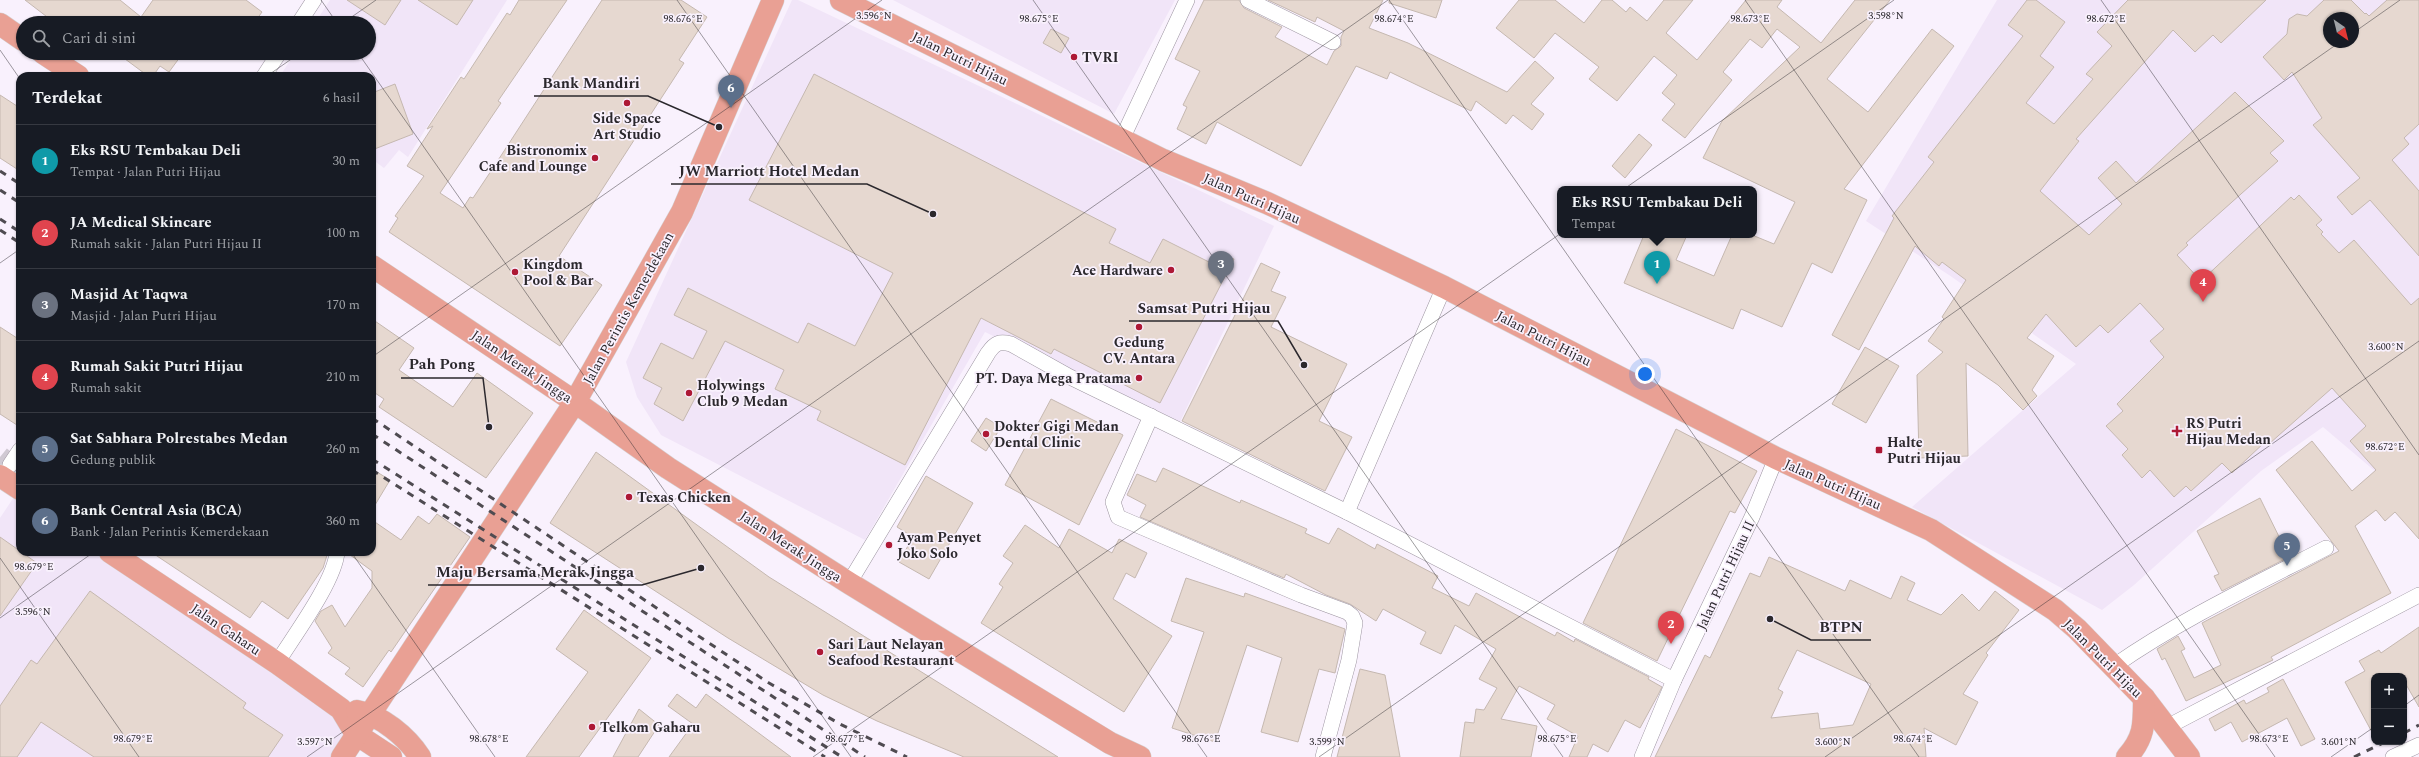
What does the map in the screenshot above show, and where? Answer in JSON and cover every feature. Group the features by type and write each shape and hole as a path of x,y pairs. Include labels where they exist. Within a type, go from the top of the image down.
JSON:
{"main road":[{"name":"Jalan Perintis Kemerdekaan","path":"342,757 575,402 682,212 773,0"},
{"name":"Jalan Putri Hijau","path":"841,0 1163,160 1267,203 1444,287 1776,458 1931,530 2055,610 2077,629 2144,698 2190,757"},
{"path":"0,24 16,35"},
{"path":"54,60 72,72"},
{"name":"Jalan Merak Jingga","path":"376,269 575,402 668,468 849,583 1110,743 1140,757"},
{"path":"5,470 16,484"},
{"name":"Jalan Gaharu","path":"116,556 277,663 341,709 356,734 391,757"},
{"path":"2127,757 2141,739 2144,722 2144,698"},
{"name":"Jalan Gaharu","path":"341,709 371,714 412,745 420,757"}],"street":[{"path":"304,16 314,0"},
{"path":"1122,139 1187,0"},
{"path":"1248,0 1333,42"},
{"path":"267,72 274,60"},
{"path":"1347,512 1444,287"},
{"path":"849,583 994,344 1001,342 1011,344 1070,377 1347,512 1674,680"},
{"path":"1151,416 1113,502 1118,517 1352,616 1356,622 1349,660 1323,757"},
{"path":"5,470 16,455"},
{"name":"Jalan Putri Hijau II","path":"1642,757 1674,680 1752,517 1776,458"},
{"path":"2114,666 2142,647 2222,601 2326,548"},
{"path":"277,663 321,591 334,567 336,556"},
{"path":"2167,727 2419,595"},
{"path":"2393,757 2419,745"}],"shaded area":[{"path":"330,0 507,0 408,157 399,150 384,168 376,162 376,72 283,72 290,60 376,60 376,16 320,16"},
{"path":"792,0 798,0 1274,226 1178,426 985,332 865,540 661,435 637,397 626,362"},
{"name":"TVRI","path":"893,0 1175,0 1114,114"},
{"path":"1997,0 2419,0 2419,434 2376,472 2323,427 2261,471 2134,585 2102,610 1912,507 2076,364 1949,275 1866,221"},
{"path":"16,494 16,556 111,556 274,670 356,734 342,757 0,757 0,518"}],"building":[{"path":"25,0 120,0 140,16 46,16"},
{"path":"153,0 246,0 262,12 259,16 142,16"},
{"path":"347,0 401,0 385,25 376,19 376,16 371,16"},
{"path":"418,0 473,0 457,25"},
{"path":"519,0 567,0 498,101 501,103 440,193 463,208 470,197 473,198 602,0 681,0 707,17 679,60 684,63 559,256 602,285 560,346 389,232 398,218 395,216 424,176 407,166 433,126 427,129 461,77 464,79 507,13 510,15"},
{"path":"1204,0 1239,0 1244,8 1282,27 1275,37 1327,65 1334,51 1341,46 1341,37 1344,31 1317,17 1315,22 1268,0 1383,0 1369,28 1408,43 1507,92 1535,61 1554,78 1531,104 1544,114 1532,130 1513,115 1506,124 1476,101 1471,111 1390,72 1387,79 1356,66 1301,166 1217,122 1206,144 1177,129 1187,107 1183,105 1200,71 1175,59"},
{"path":"1389,0 1442,0 1436,18 1389,3"},
{"path":"1519,0 1555,0 1584,23 1602,0 1612,0 1626,12 1630,7 1647,21 1664,0 1693,0 1666,33 1697,60 1746,0 1782,0 1777,7 1821,43 1855,0 1890,0 1827,79 1868,112 1932,29 1954,46 1844,189 1867,200 1832,273 1812,263 1782,327 1741,309 1733,329 1624,283 1643,238 1686,238 1676,260 1714,276 1731,238 1757,237 1774,244 1795,202 1703,158 1722,121 1800,47 1777,29 1762,48 1750,39 1723,72 1732,80 1685,138 1662,120 1675,104 1662,93 1677,75 1654,56 1617,101 1589,79 1599,67 1555,33 1534,58 1496,28"},
{"path":"2027,0 2036,0 2065,22 2040,56 2054,67 2026,103 2054,124 2093,79 2086,74 2112,46 2097,32 2128,0 2266,0 2221,43 2213,35 2195,52 2173,30 2076,139 2079,141 2040,191 2089,235 2122,204 2098,178 2116,161 2136,183 2235,92 2284,141 2270,153 2278,161 2186,243 2188,245 2177,255 2201,281 2291,197 2294,200 2299,195 2322,220 2316,225 2323,232 2321,234 2339,253 2354,240 2411,305 2419,298 2419,539 2395,512 2385,521 2376,510 2355,526 2391,593 2271,657 2273,660 2186,701 2165,658 2162,660 2157,649 2178,636 2185,649 2181,651 2194,678 2221,665 2202,623 2339,551 2276,470 2312,441 2352,491 2376,470 2350,441 2366,426 2332,388 2269,444 2266,441 2232,473 2222,463 2191,491 2186,486 2174,497 2150,470 2142,478 2122,455 2128,449 2106,426 2123,411 2117,404 2164,357 2150,341 2164,329 2140,303 2108,333 2100,325 2076,347 2046,314 2027,338 2054,356 2032,390 2037,396 2023,410 1998,385 1966,363 1968,456 1919,458 1917,375 1943,352 1928,341 1944,319 1942,317 1966,280 1942,262 1939,266 1915,246 1859,350 1832,335 1894,218 1892,216 1934,162 1928,157 2023,36 2008,25"},
{"path":"2324,0 2351,0 2369,16 2387,0 2419,0 2419,124 2404,138 2409,144 2392,160 2419,191 2419,256 2370,200 2352,215 2337,197 2360,178 2313,125 2322,118 2292,72 2284,80 2263,57 2287,34 2289,19 2297,14 2307,16"},
{"path":"1051,29 1069,38 1061,53 1043,43"},
{"path":"126,60 178,60 169,72 160,66 156,72 143,72"},
{"path":"814,74 1116,229 1109,243 1150,263 1163,239 1213,264 1217,252 1234,259 1160,403 1054,349 1051,354 981,318 905,465 817,420 821,411 775,389 784,370 725,341 683,421 654,404 662,388 643,378 661,343 693,359 707,331 674,315 688,288 798,343 808,323 855,346 893,273 749,200"},
{"path":"395,84 413,134 376,148 376,91"},
{"path":"0,95 16,105 16,168 0,158"},
{"path":"1639,134 1652,145 1625,178 1612,166"},
{"path":"1261,263 1280,272 1271,291 1286,297 1271,327 1347,364 1319,421 1352,437 1325,491 1182,421"},
{"path":"376,322 414,348 399,370 453,407 477,373 533,413 486,478 379,407 384,399 376,394"},
{"path":"0,327 16,337 16,424 0,414"},
{"path":"1865,347 1899,366 1866,423 1832,404"},
{"path":"1051,399 1123,435 1079,525 1005,485"},
{"name":"Dokter Gigi Medan Dental Clinic","path":"986,418 1001,427 986,451 971,441"},
{"path":"1676,429 1757,471 1735,513 1730,511 1657,661 1583,623"},
{"path":"596,452 769,577 1058,757 964,757 877,721 823,695 728,638 550,523"},
{"path":"1163,468 1240,503 1241,500 1307,529 1305,533 1329,544 1338,528 1375,549 1377,544 1438,576 1432,588 1469,606 1476,593 1555,636 1557,632 1574,642 1575,639 1649,677 1648,679 1662,687 1640,728 1625,720 1608,752 1593,744 1587,757 1569,757 1578,736 1547,719 1555,705 1519,686 1501,719 1537,726 1531,757 1460,757 1465,722 1474,723 1476,709 1484,710 1497,688 1479,679 1496,649 1455,625 1441,654 1420,644 1426,632 1383,609 1376,621 1350,604 1326,595 1286,574 1284,578 1140,517 1146,505 1127,495 1137,474 1156,482"},
{"path":"376,471 390,480 376,503"},
{"path":"926,476 973,503 929,579 899,562 913,537 897,527"},
{"path":"2260,498 2289,557 2222,591 2214,576 2219,574 2197,531"},
{"path":"437,514 470,537 391,652 389,650 363,687 345,674 350,668 328,653 332,648 315,621 321,611 332,605 345,627 372,588 372,571 351,556 376,556 376,523 401,540 418,516 429,524"},
{"path":"1025,525 1059,548 1069,529 1112,553 1119,539 1147,553 1135,578 1126,573 1113,599 1172,636 1124,712 981,623 1003,587 999,584 1013,563 1003,556"},
{"path":"0,537 16,548 16,556 27,556 37,563 0,616"},
{"path":"157,556 327,556 323,568 288,619 262,601 250,618"},
{"path":"1769,557 1845,591 1850,580 1891,599 1901,576 1915,583 1907,600 1941,615 1962,594 1979,611 1995,591 2019,610 1986,653 1988,655 1963,694 1978,702 1956,745 1924,728 1926,757 1655,757 1705,655 1710,658 1750,573 1760,577","holes":["1797,650 1871,684 1853,725 1820,729 1818,713 1771,718 1783,692 1778,689"]},
{"path":"1186,578 1244,597 1245,593 1345,629 1335,673 1319,669 1298,742 1261,732 1282,658 1247,645 1215,742 1172,728 1204,632 1171,621"},
{"path":"90,591 246,703 243,708 283,735 268,757 94,757 41,722 17,757 0,757 0,706 31,660 37,664"},
{"path":"584,610 651,658 579,757 526,757 588,672 556,649"},
{"path":"2419,627 2419,707 2407,686 2407,673 2371,673 2371,730 2345,682 2365,671 2359,661 2379,650 2381,653"},
{"path":"1360,669 1385,675 1400,757 1337,757"},
{"path":"2283,679 2315,739 2301,746 2287,718 2242,742 2231,722 2215,731 2209,719 2244,700 2246,704 2269,692 2267,688"},
{"path":"677,694 696,708 706,694 791,757 669,757 693,724 668,706"},
{"path":"639,709 659,725 638,757 613,757"}],"tunnel":[{"path":"0,457 16,470"}],"railway":[{"path":"0,171 16,181"},
{"path":"0,190 16,200"},
{"path":"0,219 16,229"},
{"path":"0,230 16,240"},
{"path":"376,421 769,683 840,724 907,757"},
{"path":"376,437 865,757"},
{"path":"376,462 842,757"},
{"path":"376,473 825,757"},
{"path":"2407,731 2419,725"},
{"path":"2354,757 2379,745"}],"place":[{"name":"TVRI","path":"1074,57"},
{"name":"Side Space Art Studio","path":"627,103"},
{"name":"Bank Central Asia (BCA)","path":"731,108"},
{"name":"Bank Mandiri","path":"719,127"},
{"name":"Bistronomix Cafe and Lounge","path":"595,158"},
{"name":"JW Marriott Hotel Medan","path":"933,214"},
{"name":"Ace Hardware","path":"1171,270"},
{"name":"Kingdom Pool & Bar","path":"515,272"},
{"name":"Masjid At Taqwa","path":"1221,284"},
{"name":"Eks RSU Tembakau Deli","path":"1657,284"},
{"name":"Rumah Sakit Putri Hijau","path":"2203,302"},
{"name":"Gedung CV. Antara","path":"1139,327"},
{"name":"Samsat Putri Hijau","path":"1304,365"},
{"name":"PT. Daya Mega Pratama","path":"1139,378"},
{"name":"Holywings Club 9 Medan","path":"689,393"},
{"name":"Pah Pong","path":"489,427"},
{"name":"RS Putri Hijau Medan","path":"2177,431"},
{"name":"Dokter Gigi Medan Dental Clinic","path":"986,434"},
{"name":"Halte Putri Hijau","path":"1879,450"},
{"name":"Texas Chicken","path":"629,497"},
{"name":"Ayam Penyet Joko Solo","path":"889,545"},
{"name":"Sat Sabhara Polrestabes Medan","path":"2287,566"},
{"name":"Maju Bersama Merak Jingga","path":"701,568"},
{"name":"BTPN","path":"1770,619"},
{"name":"JA Medical Skincare","path":"1671,644"},
{"name":"Sari Laut Nelayan Seafood Restaurant","path":"820,652"},
{"name":"Telkom Gaharu","path":"592,727"}]}
